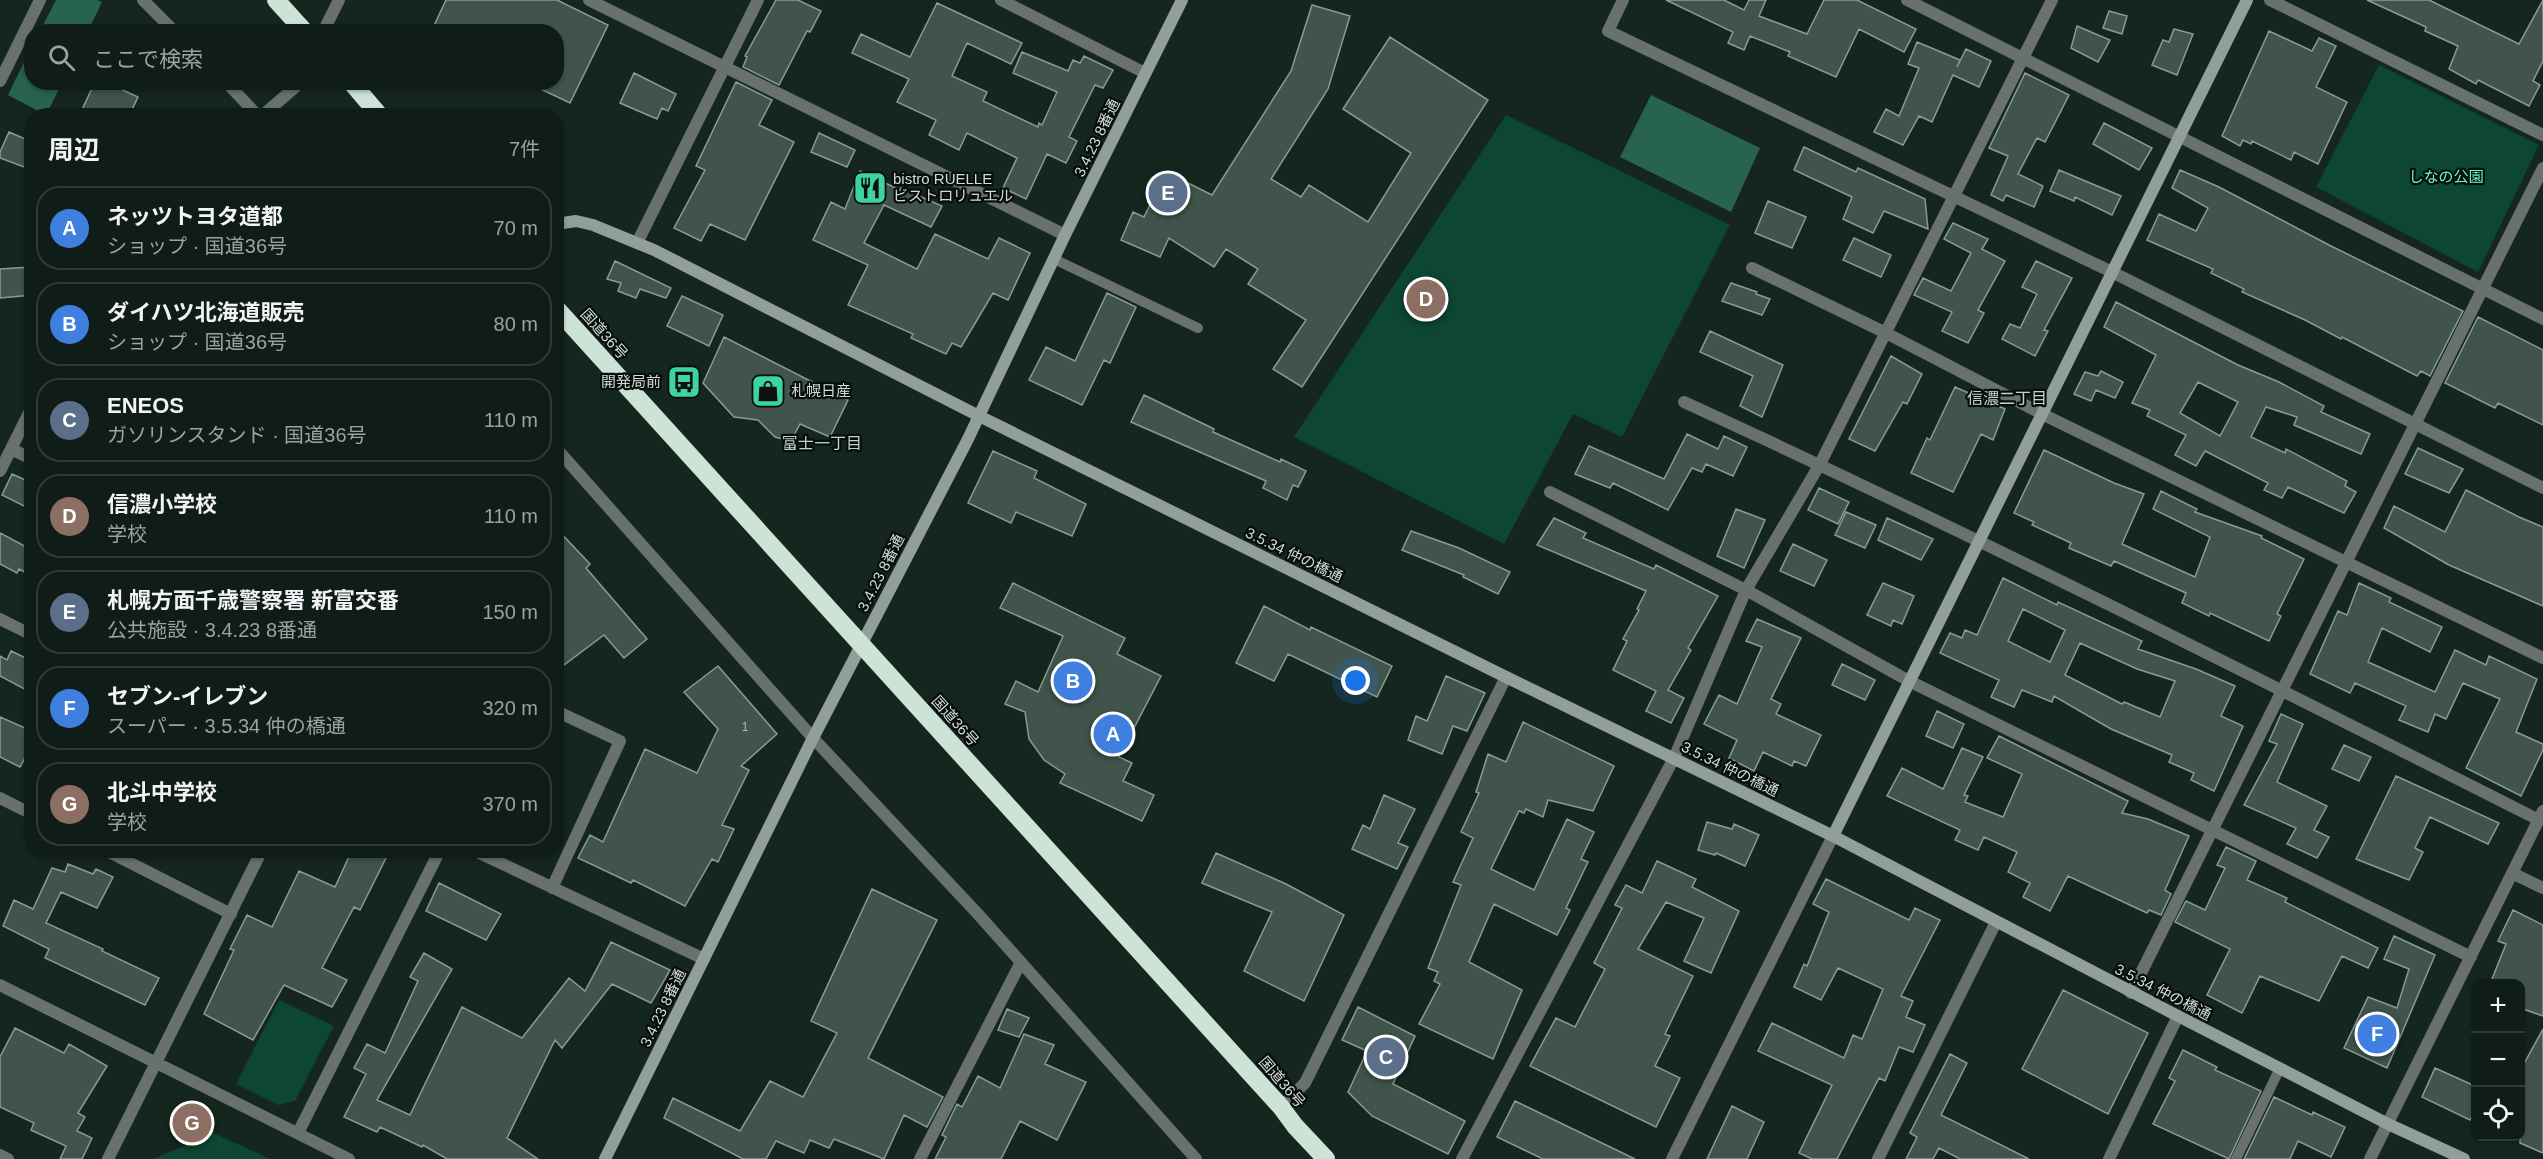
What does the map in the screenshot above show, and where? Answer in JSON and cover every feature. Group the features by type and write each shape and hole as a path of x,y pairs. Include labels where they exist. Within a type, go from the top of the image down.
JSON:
{"highway":[{"path":"276,0 298,24"},
{"path":"358,90 373,108"},
{"name":"国道36号","path":"564,317 1326,1159"}],"street":[{"path":"28,24 40,0"},
{"path":"143,0 167,24"},
{"path":"327,24 339,0"},
{"path":"589,0 1065,235"},
{"path":"637,243 758,0"},
{"path":"1001,0 1145,74"},
{"name":"3.4.23 8番通","path":"605,1159 813,738 979,416 1065,235 1182,0"},
{"path":"1623,0 1608,31 2112,272 2543,488"},
{"path":"1907,0 2180,136 2482,291 2543,319"},
{"path":"1462,1159 1674,758 1746,590 1820,465 2052,0"},
{"path":"1672,1159 2247,0"},
{"path":"2270,0 2543,135"},
{"path":"0,81 24,32"},
{"path":"234,90 252,108"},
{"path":"270,108 291,90"},
{"path":"2131,993 2543,168"},
{"name":"3.5.34 仲の橋通","path":"564,223 576,221 593,225 637,243 979,416 1833,836 2131,993 2388,1124 2464,1159"},
{"path":"1752,268 1886,333 2042,414 2543,658"},
{"path":"1684,402 1820,465 2541,816 2370,1159"},
{"path":"0,471 24,423"},
{"path":"11,449 24,455"},
{"path":"564,457 813,738 1021,962 1196,1159"},
{"path":"1550,492 1746,590 1910,681 2471,957"},
{"path":"0,619 24,631"},
{"path":"1281,1107 1305,1083 1506,677"},
{"path":"552,888 620,741 564,715"},
{"path":"0,798 24,810"},
{"path":"121,858 231,914"},
{"path":"108,1159 258,858"},
{"path":"298,1133 436,858"},
{"path":"490,858 704,959"},
{"path":"2512,873 2543,888"},
{"path":"1878,1159 1996,922"},
{"path":"920,1159 1021,962"},
{"path":"0,985 349,1159"},
{"path":"2109,1159 2178,1016"},
{"path":"0,1155 8,1159"}],"lane":[{"path":"1054,259 1198,328"},
{"path":"2236,1159 2280,1068"}],"green space":[{"name":"しなの公園","path":"2379,65 2539,145 2478,272 2316,187"},
{"path":"1506,115 1730,225 1622,437 1573,414 1504,544 1294,437"},
{"path":"279,1000 334,1026 295,1101 278,1105 236,1084"},
{"path":"214,1133 270,1159 153,1159"}],"shaded area":[{"path":"56,0 102,2 91,24 44,24"},
{"path":"24,62 24,90 58,90 50,108 33,108 8,95"},
{"path":"1651,95 1760,148 1731,212 1620,157"}],"building":[{"path":"446,0 557,0 608,25 570,103 543,90 564,90 564,24 435,24"},
{"path":"776,0 798,0 821,11 810,32 807,31 779,85 743,67 747,57 745,56"},
{"path":"1666,0 1724,0 1744,10 1749,0 1766,0 1759,16 1807,34 1824,0 1857,0 1916,29 1904,52 1859,29 1836,77 1788,56 1790,52 1750,36 1744,50 1728,43 1733,32"},
{"path":"2367,0 2429,0 2519,44 2543,0 2543,61 2533,81 2540,85 2529,106 2478,80 2476,84 2449,69 2458,46 2425,31 2426,27"},
{"path":"937,3 1022,43 1011,64 967,43 952,76 987,92 983,101 1038,127 1039,123 1042,125 1057,92 1013,73 1022,52 1068,71 1073,60 1080,63 1084,56 1113,70 1103,88 1095,85 1069,137 1077,141 1066,163 1047,154 1026,199 1003,188 1017,158 967,133 959,150 929,135 936,120 897,102 909,79 852,53 861,34 910,57"},
{"path":"1312,5 1350,16 1328,89 1271,179 1301,197 1309,185 1368,222 1411,153 1343,109 1390,37 1488,100 1302,387 1273,369 1306,320 1248,284 1258,269 1226,249 1214,267 1169,238 1160,257 1121,240 1133,212 1144,217 1166,172 1212,195 1291,71"},
{"path":"2109,11 2127,16 2122,34 2103,28"},
{"path":"2077,26 2110,40 2098,62 2071,48"},
{"path":"2174,29 2193,34 2177,75 2152,65 2163,40 2169,42"},
{"path":"2269,31 2312,51 2319,38 2336,46 2316,87 2347,102 2318,164 2294,152 2291,160 2252,141 2251,144 2243,140 2240,146 2222,136"},
{"path":"1917,42 1960,60 1957,67 1966,49 1991,61 1979,87 1953,75 1932,122 1919,116 1903,145 1874,132 1886,109 1899,116 1919,68 1908,64"},
{"path":"634,73 676,94 668,111 662,108 657,119 620,103"},
{"path":"2025,73 2069,95 2045,142 2037,138 2018,174 2043,186 2034,207 2006,195 2003,201 1991,195 2008,156 1989,148"},
{"path":"736,82 772,100 759,125 794,142 745,240 710,224 701,241 674,228 705,170 696,166"},
{"path":"91,90 123,90 138,97 133,108 83,108"},
{"path":"2104,123 2152,148 2139,170 2093,144"},
{"path":"9,132 24,139 24,167 0,158 0,152"},
{"path":"819,133 855,150 847,167 811,152"},
{"path":"1804,147 1856,172 1858,168 1925,199 1928,229 1884,211 1873,233 1843,219 1852,197 1794,170"},
{"path":"2059,170 2121,196 2112,215 2075,197 2074,201 2050,191"},
{"path":"2180,170 2219,187 2329,245 2463,311 2430,376 2421,371 2417,376 2342,337 2341,339 2242,292 2244,289 2211,273 2213,269 2147,240 2159,214 2196,231 2208,208 2172,188"},
{"path":"860,171 942,206 931,227 884,205 864,243 917,269 935,234 988,259 999,238 1030,253 1008,300 993,293 961,347 952,343 946,354 911,338 913,334 848,305 868,265 813,240 831,202 845,209"},
{"path":"1768,201 1806,217 1792,248 1755,233"},
{"path":"1953,223 1988,239 1982,249 2005,261 1978,310 1984,313 1968,343 1942,331 1952,312 1914,295 1923,278 1951,291 1971,253 1944,239"},
{"path":"1854,238 1891,255 1881,277 1843,260"},
{"path":"615,261 671,288 666,298 640,289 636,298 618,291 621,283 607,279"},
{"path":"2036,261 2072,278 2044,330 2048,331 2035,356 2002,339 2010,324 2020,328 2037,294 2022,287"},
{"path":"24,267 24,296 0,298 0,269"},
{"path":"1731,283 1770,299 1762,315 1722,301"},
{"path":"1107,293 1136,307 1110,363 1104,360 1082,405 1029,380 1046,347 1075,361"},
{"path":"682,296 723,315 709,346 667,326"},
{"path":"2116,302 2238,365 2279,382 2324,406 2321,412 2370,434 2361,454 2294,425 2297,417 2266,407 2251,437 2285,453 2286,449 2347,481 2345,486 2356,492 2344,513 2288,487 2282,498 2264,490 2268,483 2205,451 2196,466 2175,455 2186,435 2147,416 2150,410 2132,403 2156,355 2104,327","holes":["2198,382 2238,402 2220,436 2180,413"]},
{"path":"2478,317 2543,350 2543,425 2498,403 2495,408 2445,383"},
{"path":"1710,331 1783,365 1762,417 1740,406 1753,376 1700,352"},
{"path":"724,337 848,400 830,437 800,424 793,437 786,440 775,437 758,420 734,417 703,383"},
{"path":"1891,356 1922,374 1907,404 1903,402 1875,451 1849,439"},
{"path":"2101,371 2123,382 2115,398 2096,390 2091,401 2074,394 2085,372 2098,376"},
{"path":"1955,387 2005,409 1993,440 1981,434 1953,492 1911,473 1927,438 1930,440"},
{"path":"1144,395 1214,429 1213,432 1306,471 1298,487 1293,485 1287,500 1263,488 1266,481 1131,422"},
{"path":"1687,434 1718,449 1724,436 1747,447 1733,476 1706,464 1702,472 1692,468 1668,510 1613,483 1610,488 1575,474 1589,446 1664,479"},
{"path":"2418,448 2463,469 2449,493 2405,474"},
{"path":"2044,450 2114,483 2144,494 2122,544 2195,577 2210,537 2153,509 2161,491 2197,509 2195,512 2262,536 2261,538 2304,559 2277,614 2281,616 2269,641 2210,613 2209,616 2182,603 2186,593 2114,561 2111,566 2069,548 2071,543 2032,525 2034,522 2014,513"},
{"path":"993,451 1037,471 1034,478 1086,504 1072,536 1016,512 1011,523 968,503"},
{"path":"12,474 24,479 24,506 2,495"},
{"path":"1819,488 1849,502 1838,524 1808,510"},
{"path":"2466,490 2543,527 2543,606 2449,565 2384,528 2394,506 2445,532"},
{"path":"1736,509 1765,520 1744,568 1717,556"},
{"path":"1846,512 1876,525 1865,548 1835,535"},
{"path":"1554,518 1586,533 1583,538 1654,569 1656,565 1718,596 1688,648 1691,650 1668,690 1684,698 1671,723 1646,711 1656,691 1613,670 1627,641 1623,639 1639,610 1637,609 1646,591 1537,545"},
{"path":"1887,518 1933,539 1921,560 1878,540"},
{"path":"1411,531 1459,548 1510,572 1498,594 1463,577 1464,575 1402,550"},
{"path":"0,533 24,546 24,572 19,569 17,573 0,564"},
{"path":"564,536 590,564 586,568 647,639 624,658 604,635 564,665"},
{"path":"1793,544 1827,560 1814,586 1780,571"},
{"path":"2003,578 2057,605 2058,602 2142,641 2138,649 2196,669 2235,686 2221,716 2243,726 2214,791 2191,780 2194,773 2169,762 2172,755 2111,729 2054,696 2052,702 2022,690 2014,707 1991,697 1999,680 1940,653 1950,633 1962,638 1965,630 1977,635","holes":["2023,609 2065,630 2050,662 2008,641","2080,643 2137,669 2175,681 2160,717 2124,702 2122,704 2065,675"]},
{"path":"1013,583 1125,638 1117,654 1161,676 1119,757 1132,763 1123,781 1154,795 1142,821 1060,783 1065,774 1044,760 1029,739 1025,712 1005,704 1016,681 1038,692 1063,636 1000,608"},
{"path":"1883,583 1914,596 1902,624 1893,620 1891,626 1867,615"},
{"path":"2359,583 2391,598 2389,602 2442,627 2430,652 2382,628 2368,662 2435,692 2455,650 2486,665 2489,656 2537,679 2516,732 2543,744 2543,750 2521,796 2466,768 2500,699 2463,683 2446,719 2435,714 2428,732 2399,720 2406,706 2355,683 2350,693 2310,674 2338,611 2347,615"},
{"path":"1264,606 1310,630 1311,627 1392,666 1377,697 1288,654 1274,681 1236,663"},
{"path":"1757,619 1801,638 1771,699 1781,704 1776,714 1821,735 1806,766 1794,761 1792,766 1763,752 1754,771 1729,758 1737,740 1704,724 1719,695 1737,704 1762,647 1746,641"},
{"path":"11,651 24,657 24,689 0,676 0,656 7,660"},
{"path":"1842,664 1875,680 1865,700 1832,685"},
{"path":"718,666 777,734 741,766 749,770 722,825 734,829 718,862 712,859 685,906 633,880 631,883 578,858 590,835 603,842 645,749 697,773 718,729 684,692"},
{"path":"1446,676 1485,693 1467,731 1453,726 1442,754 1408,740 1416,716 1427,721"},
{"path":"1937,711 1964,724 1953,748 1926,736"},
{"path":"2281,714 2303,724 2277,782 2327,806 2314,830 2329,837 2317,858 2287,844 2296,828 2244,805 2277,744 2269,741"},
{"path":"0,717 24,728 24,760 20,767 0,757"},
{"path":"1523,722 1614,766 1593,811 1548,800 1543,817 1526,809 1524,813 1519,811 1491,869 1534,890 1567,819 1594,832 1581,859 1588,862 1566,908 1570,910 1557,935 1494,904 1469,962 1522,990 1493,1059 1419,1024 1440,984 1434,981 1438,972 1428,968 1461,885 1453,882 1473,838 1461,832 1479,793 1476,792 1488,754 1506,762"},
{"path":"1999,736 2128,801 2122,813 2148,819 2189,836 2165,890 2171,894 2161,915 2149,910 2147,913 2068,876 2050,911 2023,897 2030,883 2008,872 2017,852 1984,837 1978,850 1955,840 1960,830 1887,796 1902,768 1943,789 1962,748 1983,757 1964,795 1968,796 1965,802 2003,817 2022,774 1987,758"},
{"path":"2344,745 2371,757 2359,781 2332,769"},
{"path":"2396,776 2499,823 2488,844 2430,817 2415,848 2423,852 2409,880 2356,859"},
{"path":"1384,795 1415,809 1398,843 1408,847 1397,869 1352,849 1363,825 1370,829"},
{"path":"1707,822 1732,829 1734,824 1759,835 1745,866 1716,853 1715,855 1698,850"},
{"path":"2226,847 2256,861 2247,880 2287,898 2285,902 2378,948 2368,968 2342,956 2319,1001 2260,976 2242,1013 2207,995 2230,949 2175,922 2186,901 2205,910 2225,868 2217,865"},
{"path":"1216,853 1286,884 1344,915 1304,1001 1244,971 1272,912 1202,883"},
{"path":"348,858 386,858 360,910 354,907 322,968 347,980 332,1007 284,985 253,1040 204,1014 234,950 230,949 247,915 272,927 299,871 335,887"},
{"path":"1657,861 1696,879 1692,887 1739,911 1711,973 1684,961 1704,918 1666,902 1638,949 1693,976 1665,1034 1670,1036 1655,1066 1680,1078 1656,1127 1530,1066 1556,1018 1575,1027 1605,969 1594,963 1622,908 1615,905 1626,885 1642,893"},
{"path":"68,864 93,874 96,869 113,877 97,908 61,892 46,923 159,978 145,1005 45,958 49,949 3,926 14,900 33,909 52,868 65,872"},
{"path":"1826,879 1909,920 1915,908 1940,920 1901,996 1913,1001 1906,1017 1925,1025 1913,1052 1899,1047 1885,1081 1879,1078 1837,1159 1812,1159 1799,1153 1832,1085 1758,1051 1772,1023 1844,1058 1853,1035 1862,1039 1883,989 1838,968 1821,1000 1794,987 1804,964 1807,966 1829,912 1813,904"},
{"path":"439,883 501,914 486,940 426,911"},
{"path":"872,889 937,920 868,1058 943,1097 927,1127 904,1115 884,1159 834,1139 829,1148 810,1140 804,1153 776,1141 766,1159 743,1159 664,1118 673,1098 740,1131 770,1081 803,1097 837,1033 811,1021"},
{"path":"2513,910 2543,925 2543,1016 2525,1010 2525,979 2492,979 2506,944 2498,941"},
{"path":"2394,936 2435,955 2387,1068 2344,1048 2368,997 2397,1008 2409,969 2384,959"},
{"path":"611,942 670,970 651,1003 612,984 562,1048 555,1040 507,1138 538,1159 447,1159 423,1145 422,1147 380,1127 377,1132 344,1117 366,1074 354,1068 367,1044 385,1053 418,981 410,977 424,953 452,969 377,1100 410,1115 462,1007 522,1038 569,978 585,991"},
{"path":"2063,990 2148,1033 2108,1114 2022,1069"},
{"path":"1358,1007 1415,1036 1393,1084 1465,1121 1448,1154 1372,1116 1348,1092 1367,1051 1342,1040"},
{"path":"1007,1009 1029,1018 1019,1037 998,1030"},
{"path":"15,1028 64,1053 69,1044 107,1066 78,1113 85,1117 77,1131 92,1138 82,1159 60,1159 66,1146 31,1130 34,1123 0,1107 0,1057"},
{"path":"2543,1029 2543,1153 2520,1143 2520,1141 2525,1141 2525,1062"},
{"path":"1024,1034 1054,1045 1045,1064 1086,1082 1057,1140 1020,1121 1001,1159 935,1159 946,1137 942,1135 957,1104 962,1107 978,1076 1000,1088"},
{"path":"2183,1050 2217,1067 2215,1070 2261,1091 2229,1159 2153,1124 2175,1081 2169,1078"},
{"path":"1950,1054 1967,1063 1941,1115 2029,1159 1960,1159 1939,1148 1933,1159 1906,1159 1917,1137 1910,1133"},
{"path":"2435,1068 2471,1084 2471,1118 2470,1120 2422,1097"},
{"path":"2274,1097 2345,1127 2331,1157 2298,1141 2290,1159 2244,1159"},
{"path":"1515,1101 1635,1159 1543,1159 1497,1137"},
{"path":"1732,1106 1764,1122 1747,1159 1707,1159"}],"place":[{"name":"bistro RUELLE ビストロリュエル","path":"870,188"},
{"name":"札幌方面千歳警察署 新富交番","path":"1168,193"},
{"name":"信濃小学校","path":"1426,299"},
{"name":"開発局前","path":"684,382"},
{"name":"札幌日産","path":"768,391"},
{"name":"ダイハツ北海道販売","path":"1073,681"},
{"name":"ネッツトヨタ道都","path":"1113,734"},
{"name":"セブン-イレブン","path":"2377,1034"},
{"name":"ENEOS","path":"1386,1057"},
{"name":"北斗中学校","path":"192,1123"}],"district":[{"name":"信濃二丁目","path":"2007,398"},
{"name":"富士一丁目","path":"822,443"}]}
